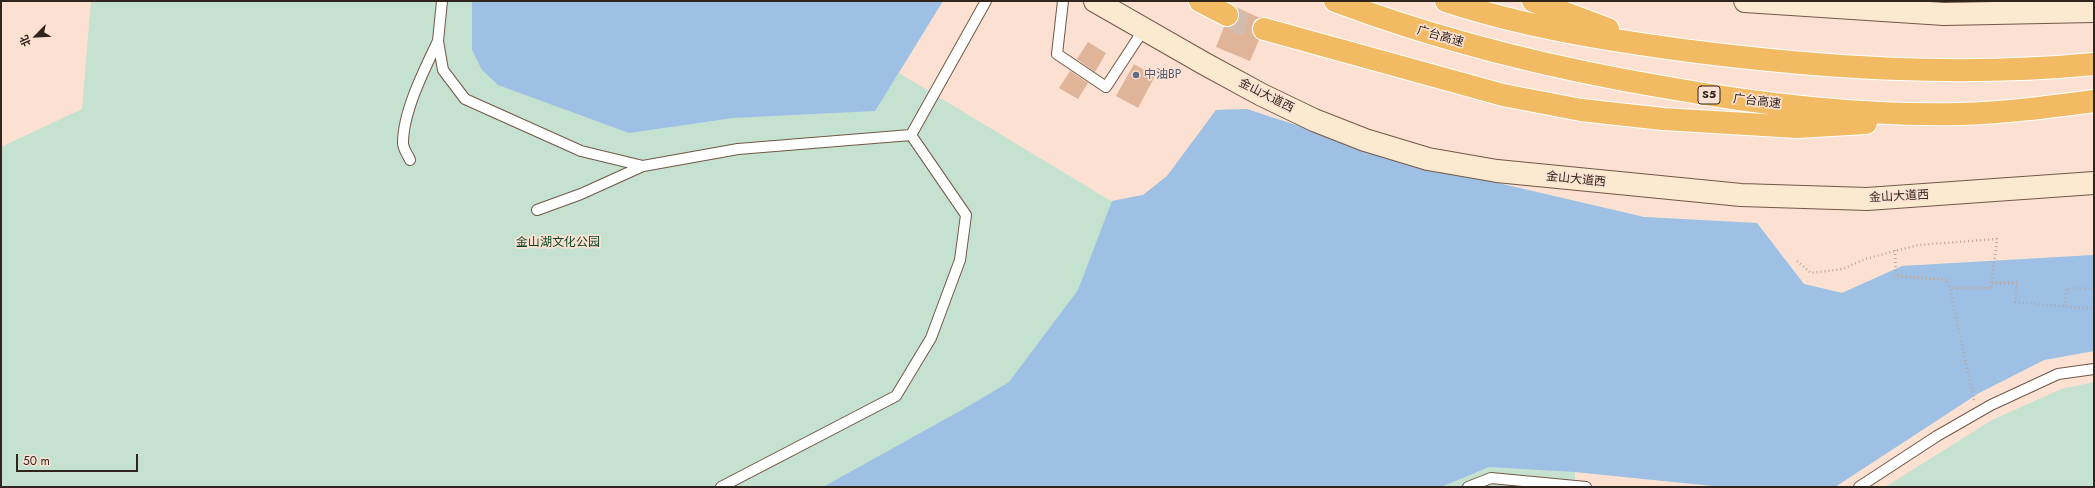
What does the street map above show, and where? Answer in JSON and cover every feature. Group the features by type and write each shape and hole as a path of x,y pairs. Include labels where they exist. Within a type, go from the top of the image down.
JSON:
{"highway":[{"path":"1200,1 1227,16"},
{"name":"广台高速","path":"1335,1 1420,32 1509,56 1627,81 1713,96 1808,108 1959,114 2046,108 2094,101"},
{"path":"1446,1 1538,26 1656,46 1766,60 1834,66 1918,70 2011,69 2094,64"},
{"path":"1533,1 1656,46"},
{"path":"1264,29 1503,95 1581,110 1663,120 1797,127 1843,125 1959,114"}],"main road":[{"name":"金山大道西","path":"1095,1 1206,64 1314,120 1365,140 1428,159 1497,171 1741,195 1867,199 2094,183"},
{"path":"1745,1 1944,14 2094,11"}],"lane":[{"path":"442,1 438,41 443,70 465,99 581,151 643,166"},
{"path":"911,135 986,1"},
{"path":"1063,1 1057,54 1106,87 1144,29"},
{"path":"410,160 403,145 405,126 420,79 438,41"},
{"path":"537,210 581,194 643,166 738,149 911,135"},
{"path":"721,487 896,396 931,338 960,260 966,215 911,135"},
{"path":"1859,487 1937,436 1977,413 2058,374 2094,369"},
{"path":"1468,487 1491,478 1586,487"}],"path":[{"path":"1797,261 1811,273 1843,269 1865,259 1918,245 1997,239 1991,288 1950,288"},
{"path":"1895,250 1896,276 1948,280 1977,413"},
{"path":"1992,283 2017,283 2015,302 2094,310"},
{"path":"2064,306 2067,288 2094,289"}],"green space":[{"name":"金山湖文化公园","path":"91,1 943,1 899,73 1111,201 1143,195 1167,176 1216,110 1247,109 1408,162 1644,217 1757,223 1804,284 1842,293 1902,266 2094,255 2094,351 2044,360 1979,393 1835,487 1723,487 1575,472 1575,487 1,487 1,147 82,109"},
{"path":"2094,382 2094,487 1885,487 1992,420 2061,389"}],"water":[{"path":"472,1 943,1 875,111 733,118 629,133 498,85 482,70 472,50"},
{"path":"1247,109 1408,162 1644,217 1757,223 1804,284 1842,293 1902,266 2094,255 2094,351 2044,360 1979,393 1835,487 1723,487 1575,472 1489,467 1441,487 823,487 1009,382 1078,290 1112,201 1143,195 1167,176 1216,110"}],"building":[{"path":"1238,8 1260,18 1255,20 1252,26 1252,33 1259,40 1250,61 1216,47 1224,27 1233,26 1238,21"},
{"path":"1088,42 1106,53 1095,72 1077,59"},
{"path":"1134,64 1155,76 1138,108 1116,96"},
{"path":"1070,71 1088,83 1078,99 1059,88"}],"tunnel":[{"path":"1227,15 1242,24 1264,29"}],"place":[{"name":"中油BP","path":"1136,75"}]}
